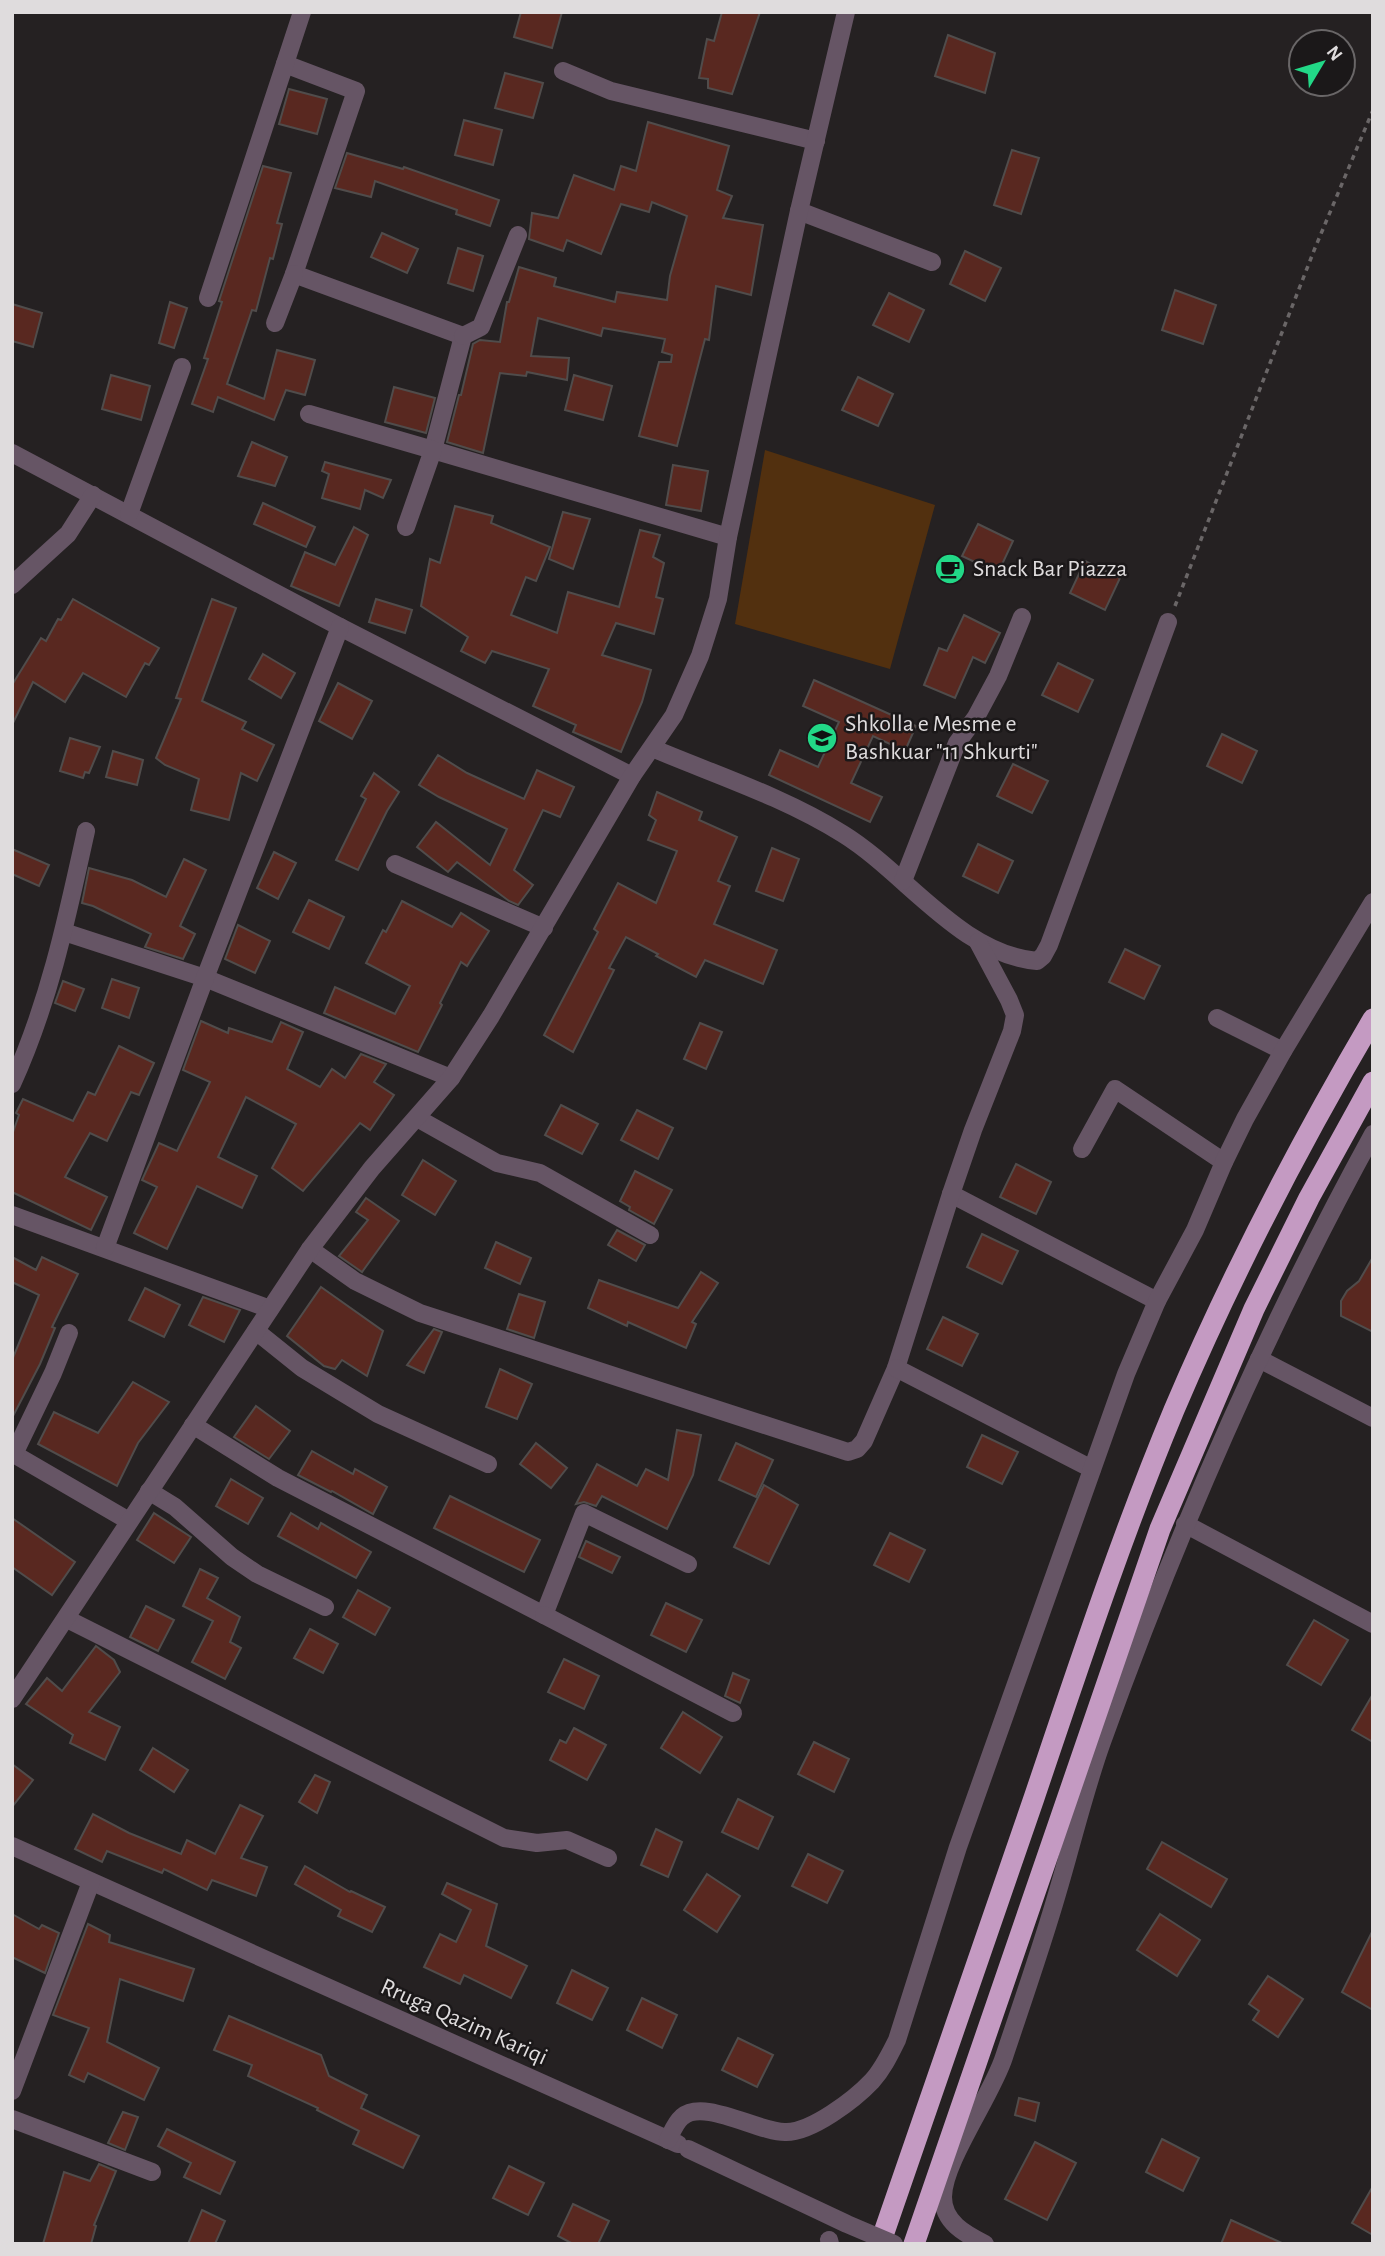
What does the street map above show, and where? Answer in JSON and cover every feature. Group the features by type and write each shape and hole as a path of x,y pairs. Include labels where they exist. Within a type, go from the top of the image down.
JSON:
{"highway":[{"path":"880,2244 1091,1629 1170,1421 1226,1294 1334,1086 1373,1020"},
{"path":"914,2244 1160,1529 1254,1309 1309,1198 1373,1082"}],"street":[{"path":"208,298 302,12"},
{"path":"14,1694 67,1619 129,1521 310,1250 372,1168 451,1078 544,928 632,776 674,715 700,656 718,599 728,537 799,211 846,12"},
{"path":"275,323 356,91 285,64"},
{"path":"564,71 611,91 816,141"},
{"path":"799,211 932,262"},
{"path":"294,274 463,336 481,327 519,235"},
{"path":"406,527 433,450 463,336"},
{"path":"129,514 182,368"},
{"path":"309,414 728,537"},
{"path":"12,453 340,627 632,776"},
{"path":"12,585 68,534 93,495"},
{"path":"903,881 957,743 976,717 998,676 1022,617"},
{"path":"652,748 806,813 844,834 876,857 978,942 1013,958 1037,961 1049,945 1168,622"},
{"path":"105,1248 340,627"},
{"path":"12,1084 44,1007 86,831"},
{"path":"395,864 544,928"},
{"path":"668,2140 684,2114 693,2111 716,2113 775,2131 788,2133 799,2130 818,2121 860,2092 882,2067 897,2040 958,1847 1126,1374 1157,1301 1195,1230 1224,1163 1283,1051 1373,901"},
{"path":"64,932 205,978 451,1078"},
{"path":"310,1250 355,1281 420,1313 848,1452 857,1449 864,1441 895,1368 973,1130 1012,1031 1015,1015 978,942"},
{"path":"1217,1018 1283,1051"},
{"path":"1082,1149 1115,1089 1224,1163"},
{"path":"417,1118 497,1163 540,1173 650,1235"},
{"path":"985,2244 963,2232 951,2221 944,2208 943,2193 961,2146 1002,2064 1101,1745 1185,1524 1259,1359 1335,1203 1373,1134"},
{"path":"951,1194 1157,1301"},
{"path":"12,1215 270,1309"},
{"path":"256,1331 302,1368 378,1414 488,1464"},
{"path":"69,1333 53,1374 13,1453 129,1521"},
{"path":"1259,1359 1373,1418"},
{"path":"895,1368 1092,1469"},
{"path":"193,1425 313,1497 733,1713"},
{"path":"149,1491 175,1507 232,1557 257,1574 326,1607"},
{"path":"544,1615 584,1513 688,1564"},
{"path":"1185,1524 1373,1624"},
{"path":"67,1619 504,1838 537,1843 567,1840 608,1858"},
{"name":"Rruga Qazim Kariqi","path":"12,1846 894,2244"},
{"path":"12,2091 91,1882"},
{"path":"12,2119 152,2172"}],"path":[{"path":"1168,622 1315,248 1373,110"}],"shaded area":[{"path":"765,450 935,505 890,669 735,624"}],"building":[{"path":"521,12 562,12 552,48 514,37"},
{"path":"722,12 760,12 732,94 708,88 708,79 699,78 707,39 714,41"},
{"path":"948,35 995,53 985,93 935,76"},
{"path":"505,73 543,83 533,118 495,108"},
{"path":"289,89 327,99 317,134 279,124"},
{"path":"464,120 502,130 493,165 455,155"},
{"path":"648,122 729,146 717,190 732,196 723,218 763,225 751,295 716,286 709,340 705,339 677,446 639,436 659,362 671,362 672,355 662,352 665,339 603,328 601,336 538,318 531,356 569,358 567,380 527,372 526,376 500,373 483,453 447,442 473,344 480,340 500,342 507,302 519,267 556,278 554,286 615,302 617,292 667,300 670,276 687,216 652,202 649,212 621,204 601,254 567,240 563,251 529,239 532,213 558,218 574,175 614,190 621,166 636,171"},
{"path":"1012,150 1039,158 1021,214 994,205"},
{"path":"347,153 403,169 404,167 499,200 490,226 456,214 457,210 375,181 371,197 335,188"},
{"path":"263,166 291,173 277,223 282,224 273,259 270,258 256,311 252,310 227,384 264,399 277,350 315,360 305,395 286,390 274,420 218,397 213,412 192,404 208,359 204,358 222,302 219,301"},
{"path":"382,233 418,249 407,273 371,257"},
{"path":"458,248 483,256 473,291 448,283"},
{"path":"965,251 1001,268 985,301 950,284"},
{"path":"1175,290 1216,305 1203,344 1162,330"},
{"path":"889,293 924,310 909,342 873,325"},
{"path":"170,302 187,308 174,348 159,343"},
{"path":"12,304 42,313 33,347 12,341"},
{"path":"111,375 150,386 141,420 102,409"},
{"path":"574,375 612,386 603,420 565,410"},
{"path":"858,377 893,394 878,426 842,410"},
{"path":"394,387 435,398 426,433 385,422"},
{"path":"252,442 287,457 275,486 238,476"},
{"path":"325,462 391,480 383,498 365,490 360,509 322,498 329,474 322,471"},
{"path":"673,465 708,471 701,511 666,505"},
{"path":"263,503 315,527 306,547 254,524"},
{"path":"455,506 493,516 491,523 550,547 536,581 526,577 511,615 557,633 568,592 619,607 640,530 660,535 653,557 664,563 656,597 663,599 654,634 616,623 602,655 651,670 642,702 621,752 573,732 576,725 533,706 549,669 492,651 485,663 461,651 468,637 421,606 430,559 440,563"},
{"path":"563,512 590,519 573,569 549,559"},
{"path":"978,524 1013,541 998,573 962,556"},
{"path":"354,527 368,535 339,606 291,586 305,552 335,565"},
{"path":"1085,561 1120,578 1105,610 1070,593"},
{"path":"73,599 159,648 149,665 145,663 126,697 83,673 65,702 33,682 12,725 12,685 41,638 46,641"},
{"path":"212,599 236,608 202,701 246,722 242,729 274,745 257,781 241,773 229,820 191,810 199,779 165,765 156,758 181,699 176,698"},
{"path":"376,599 412,610 405,633 369,622"},
{"path":"964,615 1000,633 985,663 973,657 955,698 924,685 939,648 947,651"},
{"path":"263,654 295,673 281,698 249,679"},
{"path":"1058,663 1093,680 1078,712 1042,695"},
{"path":"814,680 916,726 905,751 873,736 851,783 882,797 870,822 769,775 780,750 818,767 839,722 803,706"},
{"path":"338,683 372,701 352,739 319,721"},
{"path":"1222,734 1257,751 1242,783 1207,766"},
{"path":"70,738 100,747 89,773 85,772 83,778 60,771"},
{"path":"113,751 143,760 137,785 106,777"},
{"path":"438,755 467,773 524,799 537,770 574,787 560,817 543,810 514,870 533,885 518,905 457,862 448,872 417,847 436,822 490,865 507,829 419,785"},
{"path":"1013,764 1048,781 1032,813 997,796"},
{"path":"374,773 399,792 358,870 336,860 366,799 361,796"},
{"path":"657,792 702,812 699,820 737,837 718,881 730,886 714,924 777,950 763,984 705,960 696,977 626,937 609,968 614,970 573,1052 544,1035 598,932 594,929 618,883 656,903 677,851 648,840 656,820 649,815"},
{"path":"978,844 1013,861 998,893 963,876"},
{"path":"772,848 799,859 783,901 756,891"},
{"path":"12,849 49,865 39,886 12,874"},
{"path":"274,852 296,863 278,899 257,888"},
{"path":"184,859 206,870 180,926 195,934 183,959 145,947 151,934 82,903 89,868 132,880 166,897"},
{"path":"309,900 344,917 329,949 293,932"},
{"path":"402,901 452,927 461,913 489,931 467,966 461,962 418,1052 324,1013 335,987 395,1014 410,986 366,963"},
{"path":"238,925 270,941 255,973 225,959"},
{"path":"1125,949 1160,966 1144,999 1109,982"},
{"path":"112,979 139,988 129,1018 102,1008"},
{"path":"63,981 84,989 75,1011 55,1003"},
{"path":"201,1021 228,1033 229,1028 272,1042 281,1022 303,1032 287,1069 320,1087 332,1069 345,1078 361,1054 386,1064 374,1082 394,1095 370,1130 360,1123 303,1191 272,1168 296,1124 246,1097 218,1157 257,1176 242,1208 197,1186 167,1249 134,1233 157,1187 142,1180 159,1143 177,1151 210,1082 183,1070"},
{"path":"700,1023 722,1032 706,1069 684,1059"},
{"path":"119,1046 154,1063 139,1095 131,1092 107,1141 90,1133 65,1177 107,1197 91,1230 12,1192 12,1135 19,1115 16,1113 23,1099 73,1121 88,1092 95,1095"},
{"path":"561,1105 598,1124 582,1154 545,1135"},
{"path":"637,1110 673,1128 658,1159 621,1140"},
{"path":"423,1160 456,1181 435,1215 402,1195"},
{"path":"1016,1164 1051,1182 1036,1214 1000,1197"},
{"path":"635,1171 672,1190 654,1224 629,1210 630,1207 620,1201"},
{"path":"366,1198 399,1221 362,1272 339,1256 368,1220 356,1212"},
{"path":"617,1230 645,1245 636,1261 608,1245"},
{"path":"982,1234 1018,1251 1002,1284 967,1267"},
{"path":"496,1242 531,1258 520,1284 485,1268"},
{"path":"12,1257 36,1270 42,1257 78,1274 52,1327 55,1328 40,1364 12,1418 12,1360 39,1295 12,1282"},
{"path":"1373,1257 1373,1332 1341,1316 1341,1301 1347,1291 1359,1281"},
{"path":"701,1272 718,1283 692,1322 696,1324 686,1348 628,1322 627,1326 588,1308 599,1280 678,1308"},
{"path":"321,1287 383,1331 367,1376 342,1360 335,1369 324,1366 287,1336"},
{"path":"145,1288 180,1305 164,1337 129,1320"},
{"path":"519,1294 545,1302 534,1338 507,1329"},
{"path":"203,1297 240,1310 224,1342 189,1325"},
{"path":"943,1317 978,1334 962,1366 927,1349"},
{"path":"434,1329 442,1332 424,1373 407,1365"},
{"path":"500,1369 532,1384 517,1419 486,1407"},
{"path":"133,1382 169,1402 138,1443 117,1486 38,1444 54,1412 98,1433"},
{"path":"256,1406 290,1431 269,1459 234,1437"},
{"path":"677,1430 701,1435 693,1475 667,1529 602,1496 596,1506 584,1502 576,1504 597,1464 637,1486 646,1469 668,1480"},
{"path":"982,1435 1018,1452 1002,1484 967,1467"},
{"path":"536,1443 567,1468 551,1488 520,1464"},
{"path":"736,1443 773,1460 756,1497 719,1480"},
{"path":"312,1451 353,1474 355,1469 387,1487 373,1514 298,1475"},
{"path":"231,1479 263,1498 248,1524 216,1506"},
{"path":"764,1485 798,1505 769,1564 734,1547"},
{"path":"450,1496 540,1540 524,1572 434,1528"},
{"path":"154,1513 191,1537 174,1563 137,1540"},
{"path":"291,1513 318,1529 321,1523 371,1552 356,1578 278,1536"},
{"path":"12,1518 75,1562 52,1595 12,1567"},
{"path":"890,1533 925,1550 909,1582 874,1565"},
{"path":"586,1541 620,1557 612,1573 579,1557"},
{"path":"200,1569 218,1578 207,1598 240,1617 230,1642 241,1648 225,1679 192,1662 213,1621 183,1606"},
{"path":"358,1590 390,1608 375,1635 343,1617"},
{"path":"666,1603 702,1620 686,1652 651,1635"},
{"path":"146,1606 174,1620 158,1651 130,1637"},
{"path":"1314,1620 1348,1640 1321,1685 1287,1665"},
{"path":"310,1629 338,1644 323,1673 294,1658"},
{"path":"96,1646 114,1660 120,1672 89,1712 120,1727 105,1760 70,1743 73,1735 26,1704 47,1678 62,1691"},
{"path":"564,1659 599,1676 584,1709 548,1692"},
{"path":"733,1673 749,1680 740,1703 725,1696"},
{"path":"1373,1694 1373,1742 1352,1730"},
{"path":"683,1712 722,1737 700,1773 661,1748"},
{"path":"574,1728 606,1745 587,1780 550,1760 560,1740 566,1743"},
{"path":"814,1742 849,1759 834,1792 798,1774"},
{"path":"153,1748 188,1770 174,1792 140,1770"},
{"path":"12,1764 33,1780 12,1807"},
{"path":"315,1775 330,1782 317,1813 299,1802"},
{"path":"738,1799 773,1817 758,1849 722,1832"},
{"path":"240,1805 263,1816 241,1858 267,1867 256,1896 212,1880 207,1890 164,1869 162,1873 107,1851 102,1862 75,1849 93,1814 129,1833 181,1854 187,1840 215,1854"},
{"path":"656,1829 682,1842 668,1877 641,1865"},
{"path":"1162,1842 1227,1879 1211,1907 1147,1869"},
{"path":"808,1854 843,1871 827,1903 792,1886"},
{"path":"305,1866 350,1892 385,1907 372,1932 338,1916 341,1910 295,1884"},
{"path":"707,1874 740,1896 717,1932 684,1910"},
{"path":"447,1883 497,1904 486,1946 527,1966 511,1998 464,1975 460,1984 424,1967 440,1934 456,1942 471,1910 442,1894"},
{"path":"12,1914 39,1929 42,1925 59,1933 45,1973 12,1957"},
{"path":"1160,1914 1200,1940 1177,1976 1137,1950"},
{"path":"88,1924 110,1935 109,1942 194,1969 183,2001 120,1979 107,2042 159,2068 144,2100 88,2073 84,2082 69,2075 89,2028 53,2015"},
{"path":"1373,1930 1373,2010 1342,1992"},
{"path":"572,1970 608,1988 592,2020 557,2003"},
{"path":"1268,1976 1303,1999 1278,2037 1253,2020 1259,2011 1249,2004"},
{"path":"642,1998 677,2015 662,2048 627,2030"},
{"path":"229,2016 321,2055 329,2076 367,2095 361,2108 419,2136 403,2168 353,2144 359,2131 317,2110 318,2108 248,2076 252,2065 214,2050"},
{"path":"738,2038 773,2055 757,2087 722,2070"},
{"path":"1019,2098 1039,2103 1035,2121 1015,2115"},
{"path":"123,2112 138,2117 125,2150 108,2143"},
{"path":"167,2129 235,2162 220,2194 184,2177 191,2163 158,2146"},
{"path":"1162,2139 1199,2158 1183,2191 1146,2172"},
{"path":"1035,2142 1076,2163 1047,2220 1005,2199"},
{"path":"99,2164 116,2171 94,2225 96,2226 91,2244 43,2244 64,2172 90,2181"},
{"path":"509,2166 544,2183 528,2215 493,2198"},
{"path":"1373,2186 1373,2235 1352,2223"},
{"path":"573,2204 609,2221 598,2244 573,2244 558,2236"},
{"path":"202,2210 225,2221 215,2244 188,2244"},
{"path":"1231,2220 1284,2244 1221,2244"}],"place":[{"name":"Snack Bar Piazza","path":"950,569"},
{"name":"Shkolla e Mesme e Bashkuar \"11 Shkurti\"","path":"822,738"}]}
